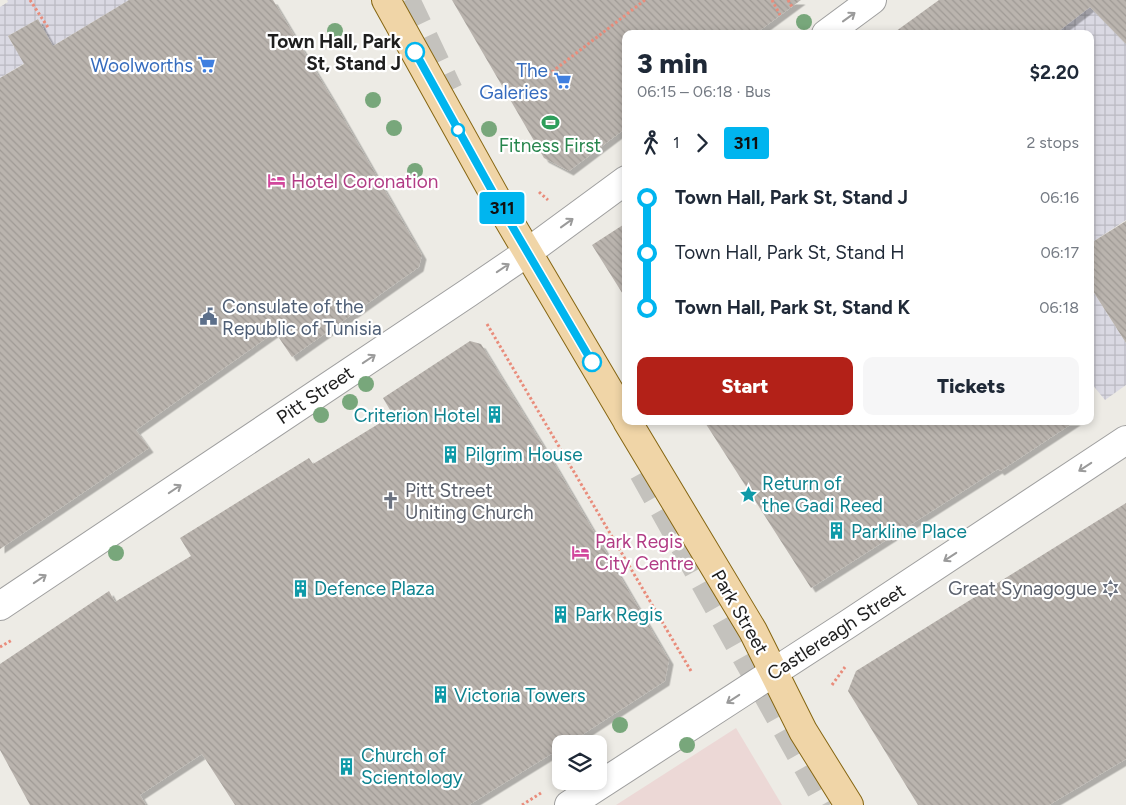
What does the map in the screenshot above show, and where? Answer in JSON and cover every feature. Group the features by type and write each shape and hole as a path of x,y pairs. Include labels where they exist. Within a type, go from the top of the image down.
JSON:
{"main road":[{"name":"Park Street","path":"386,0 528,252 622,412"},
{"name":"Park Street","path":"630,425 749,626 803,731 849,805"}],"street":[{"path":"831,30 872,0"},
{"name":"Pitt Street","path":"0,606 528,252 622,183"},
{"name":"Castlereagh Street","path":"569,805 1126,440"}],"path":[{"path":"30,0 49,29"},
{"path":"544,78 645,0"},
{"path":"772,0 780,15"},
{"path":"788,0 792,6"},
{"path":"487,324 691,670"},
{"path":"0,647 12,640"},
{"path":"832,685 845,667"}],"shaded area":[{"path":"7,0 129,0 0,78 0,7 8,2","holes":["38,19 44,29 14,47 8,36"]},
{"path":"1090,7 1126,44 1126,220 1094,241 1094,30 1060,30"},
{"path":"1094,293 1126,343 1126,385 1105,400 1094,387"},
{"path":"736,728 782,805 616,805"}],"building":[{"path":"129,0 273,0 422,255 419,267 292,357 275,332 136,430 149,448 0,549 0,78 24,64 8,36 38,19 53,46"},
{"name":"The Galeries","path":"452,0 801,0 760,30 622,30 622,131 569,171 544,158"},
{"path":"939,0 1126,0 1126,44 1090,7 1060,30 898,30"},
{"path":"1126,221 1126,343 1094,293 1094,241"},
{"path":"622,226 622,293 592,245"},
{"path":"470,341 481,344 555,465 669,660 665,681 582,735 552,735 552,754 469,805 235,805 202,754 140,795 146,805 30,805 0,750 0,664 109,591 115,602 191,556 180,538 309,458 313,464 393,415 383,398"},
{"name":"Parkline Place","path":"707,425 1070,425 1000,471 998,469 811,588"},
{"path":"1126,503 1126,759 1049,805 918,805 848,691 856,671"}],"tunnel":[{"path":"406,0 449,91"},
{"path":"643,472 829,805"}],"bus line":[{"name":"311","path":"415,52 505,214 592,362"}],"place":[{"name":"Town Hall, Park St, Stand J","path":"415,52"},
{"name":"Woolworths","path":"207,65"},
{"name":"The Galeries","path":"562,81"},
{"name":"Fitness First","path":"550,122"},
{"name":"Hotel Coronation","path":"277,181"},
{"name":"Consulate of the Republic of Tunisia","path":"208,317"},
{"name":"Criterion Hotel","path":"494,415"},
{"name":"Pilgrim House","path":"451,454"},
{"name":"Return of the Gadi Reed","path":"748,494"},
{"name":"Pitt Street Uniting Church","path":"391,501"},
{"name":"Parkline Place","path":"837,531"},
{"name":"Park Regis City Centre","path":"581,552"},
{"name":"Defence Plaza","path":"300,588"},
{"name":"Great Synagogue","path":"1111,588"},
{"name":"Park Regis","path":"561,614"},
{"name":"Victoria Towers","path":"440,695"},
{"name":"Church of Scientology","path":"347,766"}]}
